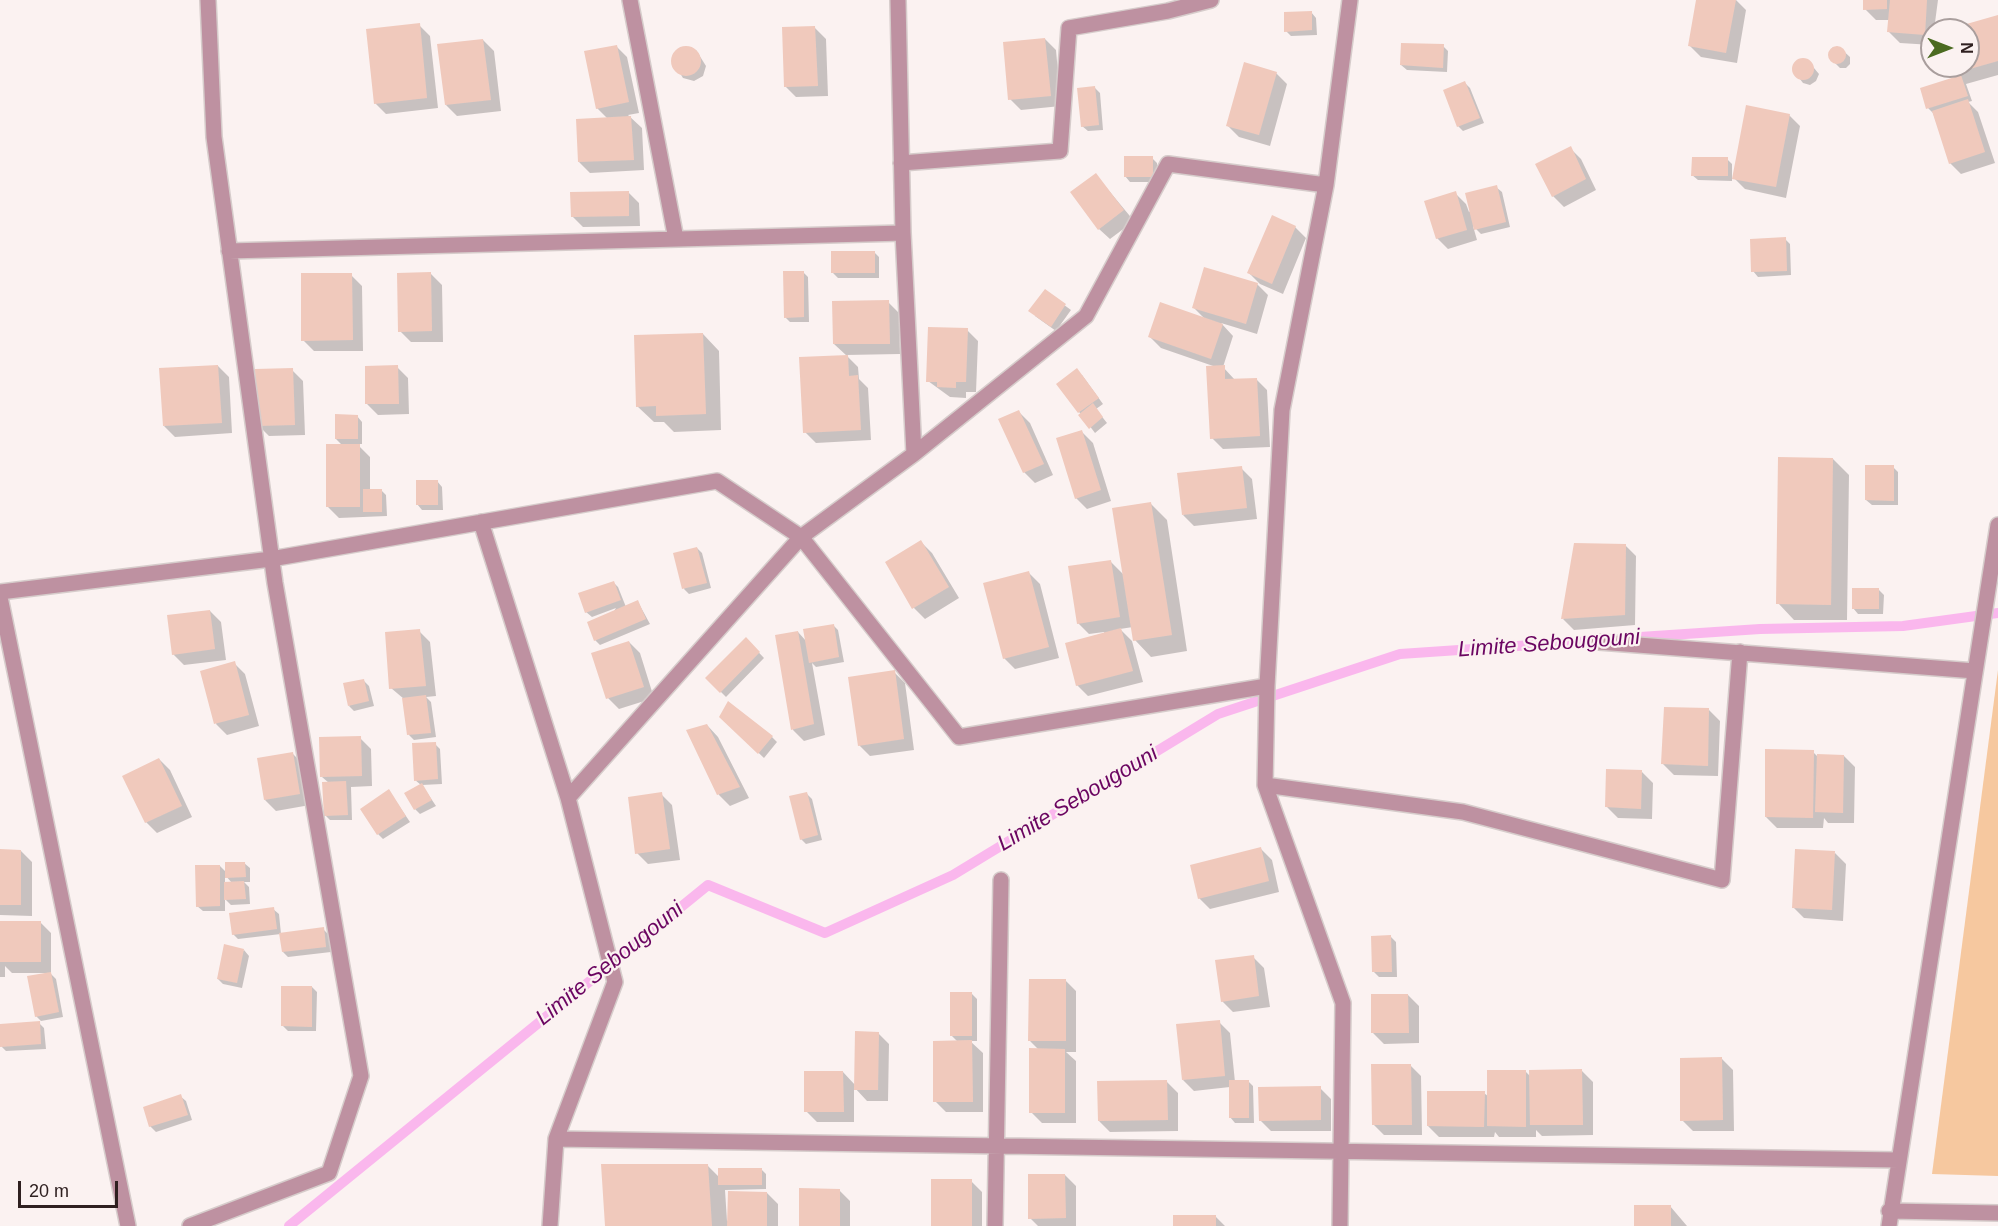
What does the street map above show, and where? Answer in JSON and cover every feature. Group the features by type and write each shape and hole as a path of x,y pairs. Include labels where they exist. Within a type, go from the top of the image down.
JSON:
{"street":[{"path":"190,1226 329,1173 361,1076 271,559 214,136 208,0"},
{"path":"630,0 676,239"},
{"path":"898,0 903,233 914,454"},
{"path":"901,163 1060,151 1069,28 1168,11 1211,0"},
{"path":"1340,1226 1343,1003 1265,785 1267,686 1282,411 1326,185 1350,0"},
{"path":"568,798 801,537 914,454 1086,316 1168,164 1326,185"},
{"path":"229,251 903,233"},
{"path":"0,592 271,559 717,481 801,537 959,737 1267,686"},
{"path":"481,522 568,798 615,982 556,1139 550,1226"},
{"path":"1998,525 1889,1219 1998,1213"},
{"path":"0,597 128,1226"},
{"path":"1599,642 1975,671"},
{"path":"1265,785 1463,812 1722,880 1740,652"},
{"path":"995,1226 1001,880"},
{"path":"556,1139 1898,1160"}],"shaded area":[{"path":"1998,670 1998,1176 1932,1174"}],"building":[{"path":"1696,0 1736,0 1726,53 1688,46"},
{"path":"1863,0 1887,0 1887,9 1863,10"},
{"path":"1890,0 1927,0 1926,18 1920,18 1920,35 1887,32"},
{"path":"1312,11 1312,30 1284,32 1284,12"},
{"path":"1998,15 1998,61 1980,66 1980,20"},
{"path":"420,23 427,98 374,104 366,29"},
{"path":"815,26 818,86 784,87 782,27"},
{"path":"1045,38 1051,96 1008,100 1003,42"},
{"path":"483,39 491,100 445,105 437,44"},
{"path":"1401,43 1444,44 1443,68 1400,65"},
{"path":"617,45 629,102 596,109 584,51"},
{"path":"686,46 697,50 701,61 697,72 686,76 675,72 671,61 675,50"},
{"path":"1833,46 1841,46 1846,51 1844,62 1833,64 1828,59 1828,51"},
{"path":"1803,58 1811,61 1814,69 1811,77 1803,80 1795,77 1792,69 1795,61"},
{"path":"1244,62 1277,72 1259,135 1226,126"},
{"path":"1952,78 1962,78 1968,96 1926,109 1920,88"},
{"path":"1465,81 1480,118 1457,127 1443,90"},
{"path":"1095,86 1099,125 1081,127 1077,88"},
{"path":"1968,99 1985,152 1949,164 1932,111"},
{"path":"1746,105 1790,114 1776,187 1732,179"},
{"path":"631,116 634,160 578,162 576,119"},
{"path":"1571,146 1586,179 1552,197 1535,164"},
{"path":"1124,156 1153,156 1153,177 1124,177"},
{"path":"1692,157 1728,157 1728,176 1691,176"},
{"path":"1096,173 1124,210 1098,230 1070,192"},
{"path":"1497,185 1506,222 1474,230 1465,193"},
{"path":"629,191 629,216 571,217 570,192"},
{"path":"1456,191 1467,230 1436,239 1424,201"},
{"path":"1272,215 1296,226 1272,284 1247,273"},
{"path":"1786,237 1787,271 1751,272 1750,239"},
{"path":"831,251 875,251 875,273 831,273"},
{"path":"1204,267 1258,283 1246,324 1192,308"},
{"path":"783,271 804,271 804,317 784,318"},
{"path":"431,272 432,331 398,332 397,273"},
{"path":"301,273 352,273 353,340 301,341"},
{"path":"1045,289 1066,304 1051,327 1028,311"},
{"path":"889,300 890,344 833,344 832,301"},
{"path":"1160,302 1223,324 1211,359 1148,337"},
{"path":"928,327 968,328 966,382 956,382 956,388 937,387 937,382 926,382"},
{"path":"703,333 706,414 656,416 656,406 636,407 634,335"},
{"path":"848,355 849,376 858,375 861,430 803,433 799,357"},
{"path":"218,365 222,423 163,426 159,368"},
{"path":"398,365 399,404 365,404 365,366"},
{"path":"1225,365 1225,379 1257,378 1260,436 1210,439 1206,366"},
{"path":"293,368 295,425 257,426 255,369"},
{"path":"1077,368 1099,398 1078,413 1056,384"},
{"path":"1093,403 1103,417 1089,429 1078,415"},
{"path":"1019,410 1044,464 1023,473 998,419"},
{"path":"335,414 358,415 358,439 335,439"},
{"path":"1082,430 1101,490 1075,499 1056,438"},
{"path":"326,444 360,444 360,507 326,507"},
{"path":"1778,457 1833,458 1831,605 1776,604"},
{"path":"1865,465 1894,465 1894,501 1865,500"},
{"path":"1242,466 1247,508 1182,515 1177,473"},
{"path":"416,480 438,480 438,505 416,505"},
{"path":"363,489 382,489 382,512 363,512"},
{"path":"1151,502 1172,635 1133,641 1112,508"},
{"path":"921,540 949,587 912,609 885,562"},
{"path":"1574,543 1626,544 1625,615 1561,619"},
{"path":"697,547 707,583 682,589 673,553"},
{"path":"1111,560 1120,617 1077,624 1068,566"},
{"path":"1029,571 1049,647 1003,659 983,583"},
{"path":"614,581 621,600 585,613 578,593"},
{"path":"1852,588 1879,588 1879,609 1852,609"},
{"path":"638,600 646,619 594,641 587,622"},
{"path":"210,610 215,649 172,655 167,615"},
{"path":"834,624 839,657 809,663 803,629"},
{"path":"1121,628 1133,671 1076,686 1065,643"},
{"path":"420,629 426,686 389,689 385,632"},
{"path":"798,631 814,724 791,730 775,635"},
{"path":"746,637 760,652 720,693 705,678"},
{"path":"629,641 644,687 606,699 591,653"},
{"path":"235,661 249,715 214,724 200,671"},
{"path":"895,670 904,739 858,746 848,677"},
{"path":"364,679 369,701 348,706 343,683"},
{"path":"426,695 431,733 407,735 402,698"},
{"path":"728,701 773,736 758,754 719,717"},
{"path":"1664,707 1709,708 1708,766 1661,764"},
{"path":"707,724 740,787 717,795 686,730"},
{"path":"361,736 362,776 320,777 319,737"},
{"path":"436,742 438,779 414,781 412,743"},
{"path":"1765,749 1814,750 1813,818 1765,817"},
{"path":"293,752 300,794 264,800 257,758"},
{"path":"1817,754 1844,755 1843,813 1815,812"},
{"path":"159,758 182,806 145,823 122,776"},
{"path":"1606,769 1642,770 1641,809 1605,807"},
{"path":"346,781 348,815 324,816 322,782"},
{"path":"422,783 432,800 414,810 404,793"},
{"path":"389,789 406,816 377,835 360,809"},
{"path":"662,792 670,849 635,854 628,797"},
{"path":"807,792 818,835 800,840 789,796"},
{"path":"1261,847 1269,881 1198,899 1190,865"},
{"path":"0,849 21,850 21,905 0,905"},
{"path":"1795,849 1835,851 1832,910 1792,908"},
{"path":"225,862 245,862 246,877 225,878"},
{"path":"195,865 220,865 220,906 196,907"},
{"path":"244,881 246,899 224,900 224,882"},
{"path":"274,907 277,929 232,935 229,913"},
{"path":"0,921 41,921 41,962 0,962"},
{"path":"324,927 326,947 282,952 279,933"},
{"path":"1391,935 1392,972 1372,972 1371,936"},
{"path":"224,944 244,949 237,983 217,979"},
{"path":"1254,955 1259,996 1221,1002 1215,960"},
{"path":"51,972 59,1012 35,1017 27,976"},
{"path":"1029,979 1066,979 1066,1041 1028,1041"},
{"path":"281,986 312,986 312,1027 281,1026"},
{"path":"950,992 972,992 972,1036 950,1036"},
{"path":"1371,994 1408,994 1409,1033 1371,1033"},
{"path":"1220,1020 1225,1076 1182,1080 1176,1024"},
{"path":"40,1021 41,1044 0,1047 0,1024"},
{"path":"855,1031 879,1032 878,1090 854,1090"},
{"path":"972,1040 973,1102 933,1102 933,1041"},
{"path":"1029,1048 1065,1049 1065,1113 1029,1113"},
{"path":"1722,1057 1723,1120 1680,1121 1680,1058"},
{"path":"1371,1064 1411,1064 1412,1125 1372,1125"},
{"path":"1582,1069 1583,1125 1530,1125 1529,1070"},
{"path":"1487,1070 1526,1070 1526,1127 1487,1126"},
{"path":"804,1071 843,1071 844,1112 804,1112"},
{"path":"1167,1080 1168,1120 1098,1121 1097,1081"},
{"path":"1229,1080 1249,1080 1249,1118 1229,1118"},
{"path":"1321,1086 1321,1120 1259,1121 1258,1087"},
{"path":"1427,1091 1485,1091 1484,1127 1427,1126"},
{"path":"181,1094 188,1115 149,1127 143,1107"},
{"path":"601,1164 708,1164 712,1226 605,1226"},
{"path":"718,1168 762,1168 762,1185 718,1185"},
{"path":"1028,1174 1065,1174 1066,1218 1028,1219"},
{"path":"931,1179 972,1179 972,1226 931,1226"},
{"path":"799,1188 840,1189 840,1226 799,1226"},
{"path":"728,1191 767,1192 767,1226 727,1226"},
{"path":"1634,1205 1671,1205 1671,1226 1634,1226"},
{"path":"1173,1215 1216,1215 1216,1226 1173,1226"}],"waterway":[{"name":"Limite Sebougouni","path":"1625,638 1760,629 1903,626 1998,613"},
{"name":"Limite Sebougouni","path":"289,1226 708,885 825,933 953,875 1218,714 1400,654 1606,640"}]}
